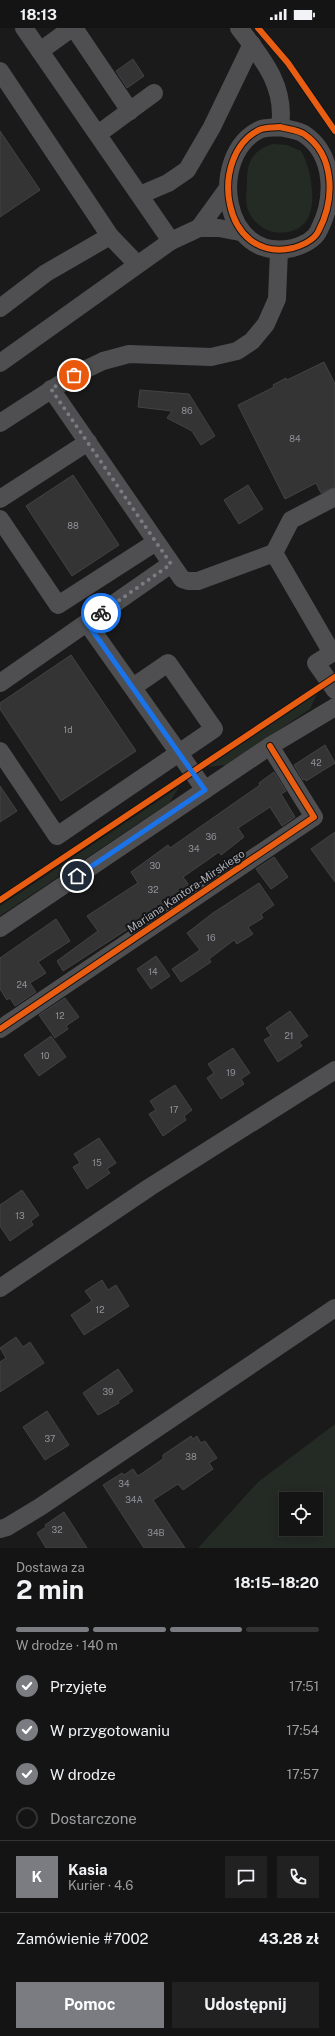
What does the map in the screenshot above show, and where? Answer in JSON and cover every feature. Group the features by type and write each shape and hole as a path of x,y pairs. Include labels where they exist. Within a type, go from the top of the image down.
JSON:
{"street":[{"path":"40,51 73,28 130,111"},
{"path":"239,28 271,71 282,103 280,128"},
{"path":"28,29 40,51 171,241"},
{"path":"140,195 168,183 187,170 212,127 252,44"},
{"path":"0,71 110,236 137,264"},
{"path":"98,134 154,93"},
{"path":"280,128 303,133 320,149 329,172 330,218 309,241 279,251 256,245 240,232 232,215 228,188 231,168 237,152 247,140 260,130 280,128"},
{"path":"199,228 228,188"},
{"path":"0,362 171,241 199,228 218,228 240,232"},
{"path":"0,308 46,273 110,236"},
{"path":"0,423 51,389 85,369 103,361 129,354 211,357 237,351 252,340 266,324 277,299 279,251"},
{"path":"51,389 182,579 188,581 198,581 274,553 291,520 335,497"},
{"path":"0,499 88,442"},
{"path":"0,519 58,605 156,542"},
{"path":"274,553 333,652 316,662 335,690"},
{"path":"0,683 171,564"},
{"path":"87,623 205,790"},
{"path":"0,752 57,836 214,729 168,663 133,687"},
{"path":"0,928 270,746 335,707"},
{"name":"Mariana Kantora-Mirskiego","path":"0,1029 314,817 270,746"},
{"path":"0,1288 150,1187 335,1070"},
{"path":"0,1528 7,1527 40,1507 335,1308"}],"shaded area":[{"path":"273,144 287,145 301,151 308,167 312,188 309,217 304,224 288,232 279,233 263,228 256,223 251,216 246,204 247,173 250,161 261,149"},
{"path":"317,694 310,709 227,765 207,767"},
{"path":"179,787 170,802 0,916 0,906"},
{"path":"335,1424 335,1548 198,1548 258,1482"}],"building":[{"path":"133,59 144,76 127,88 116,71"},
{"path":"0,131 40,190 0,217"},
{"path":"324,362 335,384 335,487 321,493 316,483 285,499 238,405 274,387 273,385 286,378 287,380"},
{"path":"140,390 189,394 215,436 201,445 192,431 167,418 172,411 138,407"},
{"path":"73,475 119,545 72,576 26,506"},
{"path":"248,485 263,509 239,524 224,500"},
{"path":"71,655 136,751 61,801 0,709 0,703"},
{"path":"325,745 335,763 306,781 305,779 303,780 294,765"},
{"path":"274,772 286,791 281,794 295,817 282,826 270,807 238,828 244,837 221,855 219,852 183,877 191,888 63,971 57,961 98,931 87,916 138,883 131,872 168,845 170,848 260,785 259,783"},
{"path":"0,786 17,811 0,822"},
{"path":"335,832 335,882 311,849"},
{"path":"274,857 288,877 271,889 256,869"},
{"path":"259,883 274,905 261,914 263,918 248,927 253,934 237,944 234,940 209,959 211,962 181,982 172,969 200,950 187,933 213,913"},
{"path":"56,919 70,941 38,962 46,973 30,983 36,992 15,1006 10,998 7,1000 0,989 0,958"},
{"path":"156,956 170,976 151,989 137,969"},
{"path":"65,998 79,1017 66,1026 68,1029 55,1038 39,1015"},
{"path":"290,1011 308,1036 299,1042 302,1046 278,1062 264,1040 271,1036 266,1028"},
{"path":"51,1036 66,1057 39,1076 24,1055"},
{"path":"233,1048 250,1073 241,1079 244,1084 221,1099 207,1078 214,1073 208,1064"},
{"path":"175,1085 192,1110 184,1116 186,1120 163,1136 149,1114 156,1110 150,1101"},
{"path":"99,1138 116,1163 107,1169 110,1173 87,1189 73,1167 80,1163 74,1154"},
{"path":"22,1190 39,1215 31,1221 33,1225 10,1241 0,1226 0,1205"},
{"path":"102,1280 108,1290 116,1285 129,1306 84,1335 71,1315 92,1301 85,1291"},
{"path":"16,1337 23,1347 30,1342 44,1363 0,1392 0,1362 6,1358 0,1348"},
{"path":"118,1369 133,1391 118,1401 119,1403 98,1415 83,1393"},
{"path":"47,1411 69,1445 45,1460 23,1427"},
{"path":"191,1436 193,1439 197,1436 201,1443 205,1441 217,1458 209,1463 213,1469 183,1490 178,1484 153,1500 185,1548 144,1548 103,1485 122,1473 124,1475 133,1469 138,1476 163,1459 163,1455"},
{"path":"64,1512 87,1548 46,1548 37,1533 46,1527 45,1525"}],"cycle path":[{"path":"258,28 288,63 335,131"},
{"path":"280,127 304,134 314,143 322,154 327,165 329,178 328,205 315,237 305,244 293,248 269,249 250,240 237,224 230,204 228,183 233,161 243,143 261,129 280,127"},
{"path":"0,900 335,677"},
{"path":"0,1029 314,817 270,746"}],"way so far":[{"path":"74,375 51,389 171,564 101,613"}],"route":[{"path":"77,876 205,790 87,623 101,613"}]}
